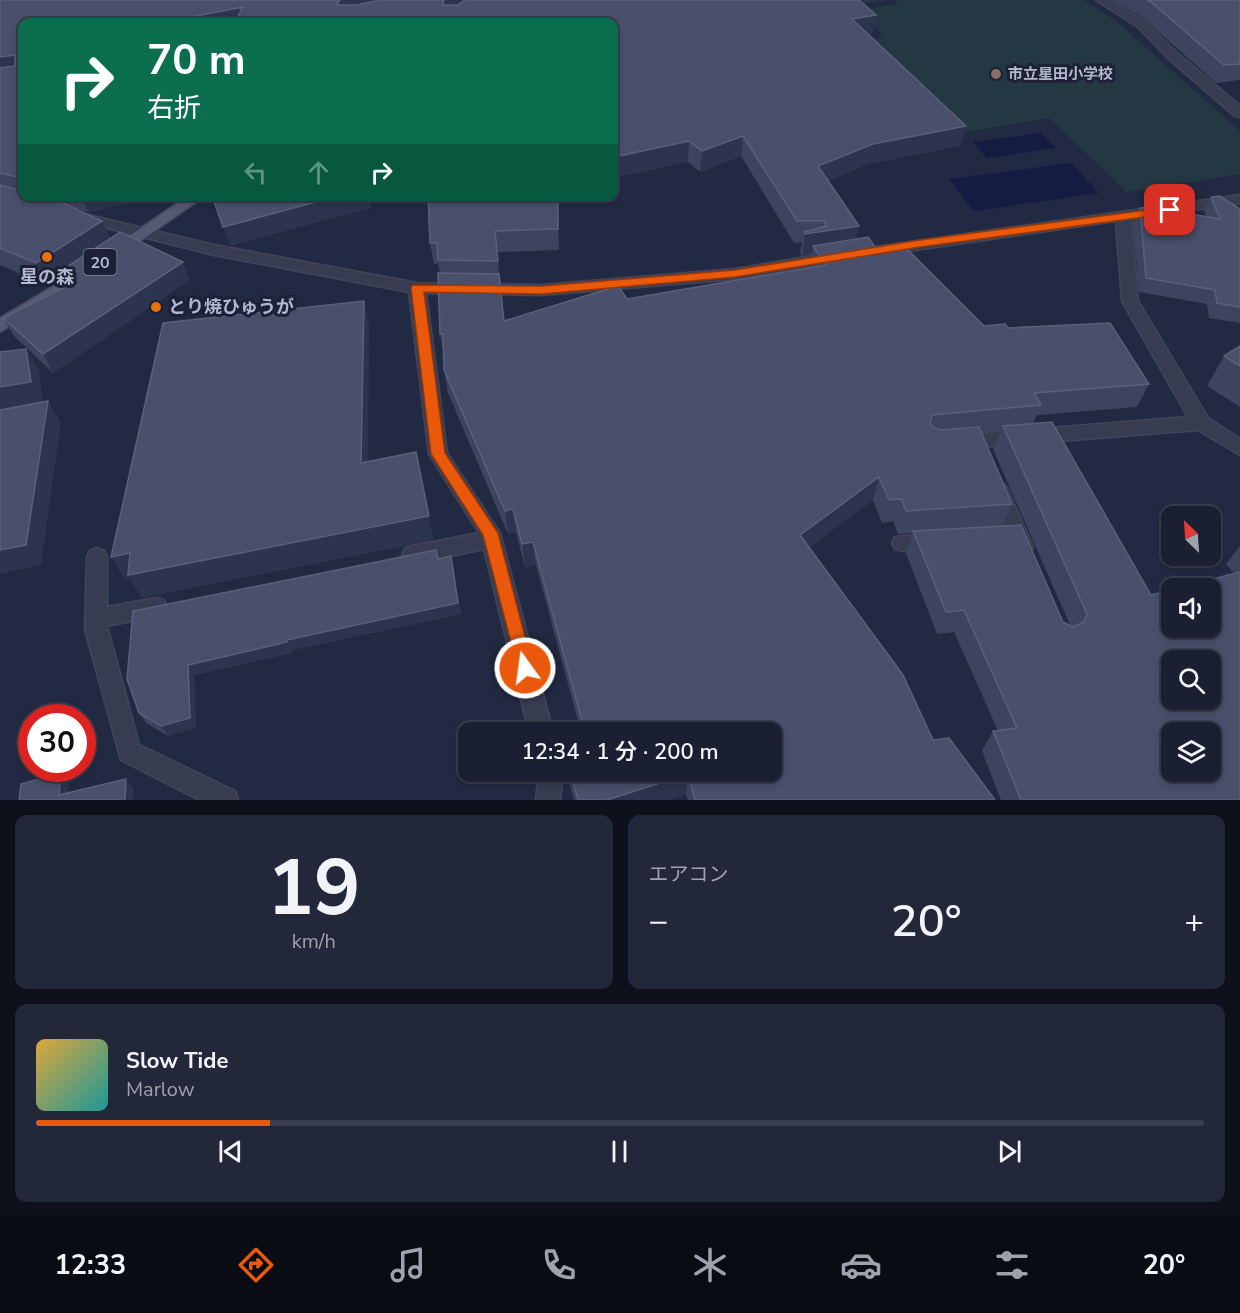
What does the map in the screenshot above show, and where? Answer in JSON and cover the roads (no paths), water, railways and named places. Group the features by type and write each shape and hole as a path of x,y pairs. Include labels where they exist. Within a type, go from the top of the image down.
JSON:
{"main road":[{"name":"20","path":"0,326 191,201"}],"street":[{"path":"1102,0 1142,25 1173,56 1240,112"},
{"path":"67,213 214,250 417,288 542,290 735,273 1240,200"},
{"path":"1123,218 1130,300 1201,423 1240,448"},
{"path":"417,288 438,454 492,539 538,722"},
{"path":"945,443 1201,423"},
{"path":"978,441 1031,566"},
{"path":"995,537 1018,536"},
{"path":"387,560 492,539"},
{"path":"902,543 948,540"},
{"path":"97,556 96,629 129,752 226,800"},
{"path":"96,619 177,603"},
{"path":"548,800 550,782"}],"water":[{"path":"1041,133 1056,148 987,158 973,142"},
{"path":"1071,163 1099,193 974,211 949,179"}],"place":[{"name":"市立星田小学校","path":"996,74"},
{"name":"星の森","path":"47,257"},
{"name":"とり焼ひゅうが","path":"156,307"}]}
